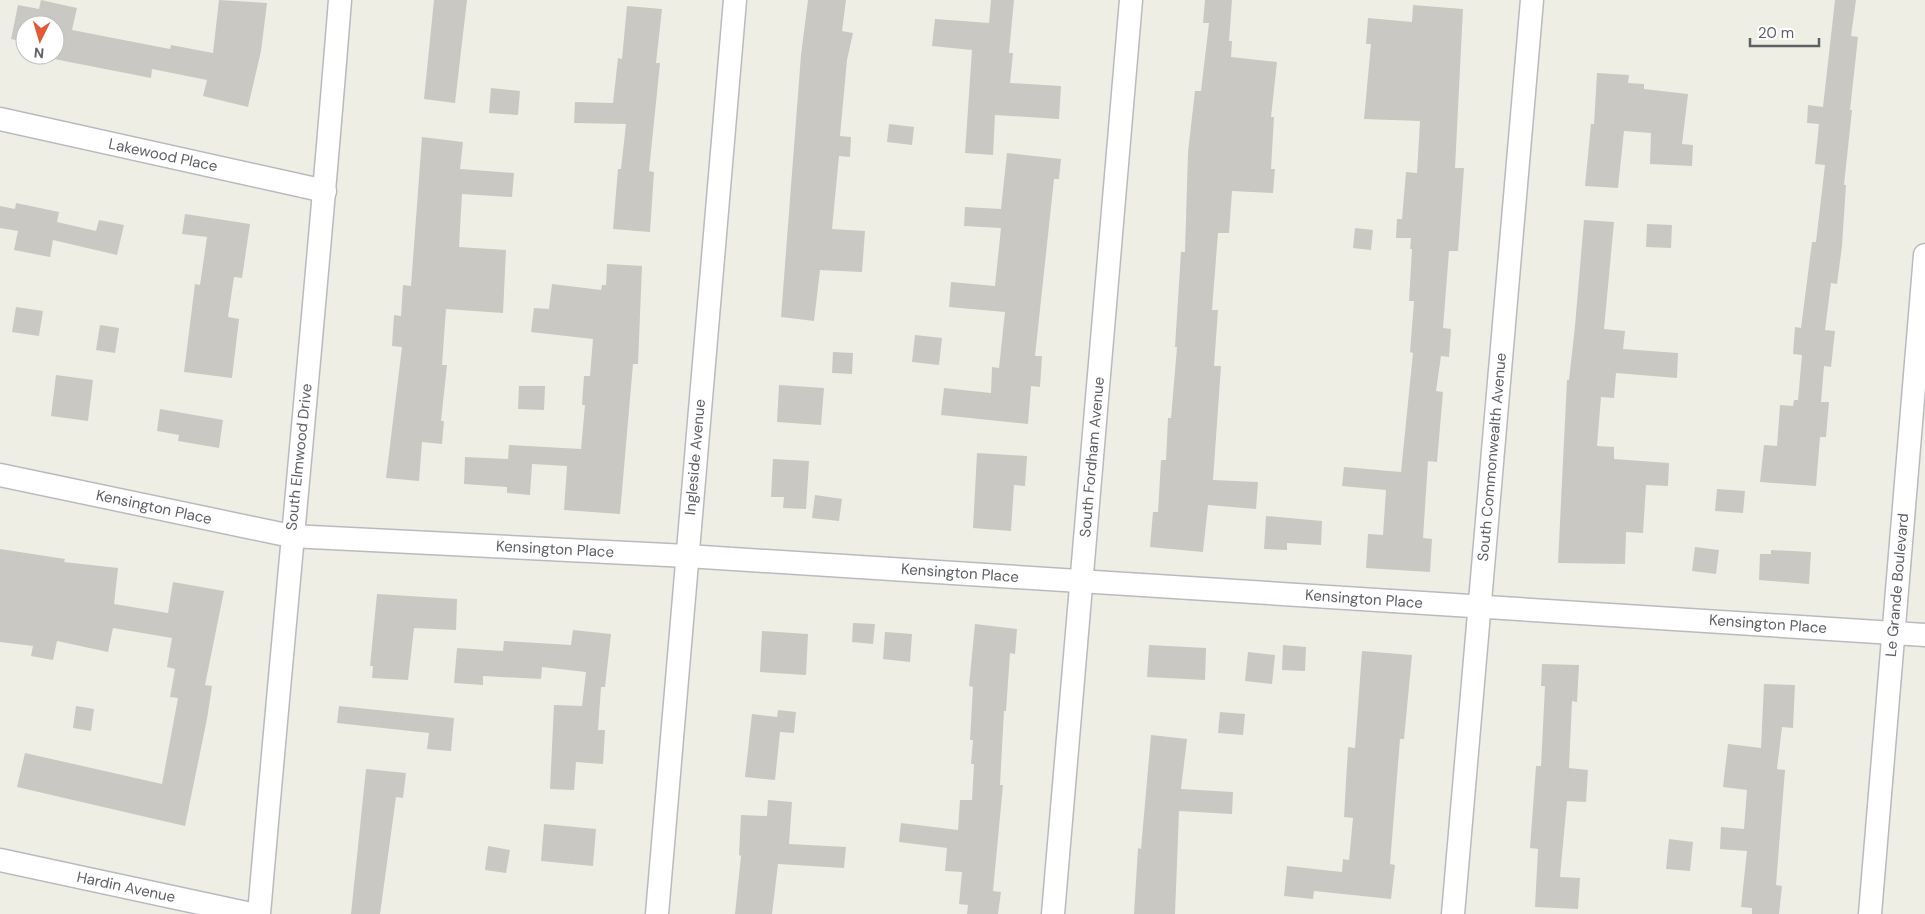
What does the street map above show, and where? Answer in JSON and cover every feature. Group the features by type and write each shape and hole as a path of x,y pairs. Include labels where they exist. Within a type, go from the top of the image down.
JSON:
{"street":[{"name":"South Elmwood Drive","path":"259,914 325,191 340,0"},
{"name":"Ingleside Avenue","path":"657,914 735,0"},
{"name":"South Fordham Avenue","path":"1052,914 1131,0"},
{"name":"South Commonwealth Avenue","path":"1453,914 1532,0"},
{"name":"Lakewood Place","path":"0,120 325,191"},
{"name":"Le Grande Boulevard","path":"1870,914 1925,256"},
{"name":"Kensington Place","path":"0,475 292,536 687,556 1925,634"},
{"name":"Hardin Avenue","path":"0,860 251,914"}],"building":[{"path":"41,0 77,8 72,30 170,49 171,45 213,53 219,0 267,3 261,51 248,107 203,96 207,80 152,69 151,78 65,61 65,15 16,15 18,5 39,9"},
{"path":"434,0 467,0 455,103 424,99"},
{"path":"808,0 846,0 842,31 853,33 847,60 840,136 851,137 850,157 839,156 832,229 865,231 862,272 820,270 814,321 781,317 801,55"},
{"path":"991,0 1014,0 1009,53 1013,53 1010,83 1061,86 1059,119 995,115 993,155 965,153 972,50 932,46 935,19 989,23"},
{"path":"1205,0 1232,0 1229,41 1232,41 1231,57 1277,62 1271,117 1274,117 1271,169 1275,169 1273,193 1232,191 1229,233 1218,233 1212,310 1218,310 1214,366 1221,366 1213,480 1258,482 1256,509 1208,505 1203,552 1150,547 1153,512 1158,512 1161,460 1166,460 1168,418 1171,418 1177,347 1175,347 1181,252 1185,252 1188,152 1195,91 1201,91 1209,23 1203,23"},
{"path":"1835,0 1856,0 1851,36 1858,37 1844,185 1846,185 1842,246 1837,284 1831,283 1825,330 1835,331 1831,367 1824,366 1821,402 1829,402 1826,437 1820,437 1816,486 1760,482 1764,445 1777,446 1780,405 1793,406 1794,400 1798,400 1802,355 1793,354 1795,327 1801,328 1812,242 1816,242 1825,165 1815,164 1819,124 1807,123 1808,105 1823,107"},
{"path":"1413,5 1463,9 1455,168 1464,168 1458,251 1449,251 1443,328 1451,329 1449,357 1441,356 1436,391 1443,392 1437,462 1428,461 1423,538 1432,539 1430,572 1366,568 1368,534 1383,535 1386,490 1342,486 1344,467 1401,472 1413,353 1410,352 1414,301 1409,301 1411,238 1396,238 1397,219 1402,219 1406,172 1417,173 1420,121 1364,119 1371,44 1366,44 1368,18 1412,22"},
{"path":"627,6 662,9 656,63 660,63 649,171 654,172 650,232 613,229 618,169 621,169 626,124 574,123 575,102 613,103 618,58 622,59"},
{"path":"15,20 15,40 11,39"},
{"path":"1597,73 1629,75 1628,83 1644,84 1644,89 1688,94 1682,144 1693,145 1692,166 1650,164 1651,133 1624,131 1618,188 1585,186 1591,124 1594,124"},
{"path":"491,88 520,91 518,115 489,113"},
{"path":"889,124 914,127 912,145 887,142"},
{"path":"422,137 463,142 460,169 514,173 512,197 462,194 459,247 506,250 503,313 446,309 442,365 447,365 441,421 444,421 442,444 422,442 419,481 386,478 402,347 392,346 394,315 401,316 403,285 411,286"},
{"path":"1007,153 1061,159 1059,179 1054,179 1035,356 1042,356 1040,387 1031,386 1028,424 941,415 944,388 991,393 992,367 999,368 1005,312 949,307 951,282 995,286 1001,228 964,226 965,207 1001,209"},
{"path":"16,203 59,212 57,222 96,231 99,220 124,225 117,255 53,240 50,257 14,250 18,231 0,228 0,206 15,209"},
{"path":"185,214 250,224 242,278 234,277 228,317 239,319 232,378 184,372 195,284 200,285 207,237 182,234"},
{"path":"1584,220 1614,222 1604,329 1625,331 1623,349 1678,353 1677,378 1616,373 1614,398 1601,397 1597,446 1614,447 1614,459 1669,463 1668,486 1646,485 1643,533 1626,532 1625,564 1558,563 1567,380 1569,380 1575,326"},
{"path":"1647,224 1672,225 1671,248 1646,247"},
{"path":"1355,228 1373,230 1371,250 1353,248"},
{"path":"607,264 642,266 638,364 633,364 620,514 564,510 567,466 532,464 530,495 507,493 507,487 464,484 465,457 508,459 509,445 581,449 585,405 582,405 584,376 590,376 593,339 531,332 534,308 549,309 552,284 601,290 602,285 606,285"},
{"path":"16,307 43,311 39,336 12,332"},
{"path":"100,325 119,328 115,353 96,350"},
{"path":"915,335 942,338 939,365 912,362"},
{"path":"833,352 853,353 852,374 832,373"},
{"path":"56,375 93,380 88,421 51,416"},
{"path":"779,385 824,388 821,425 777,422"},
{"path":"519,386 545,386 544,410 518,409"},
{"path":"160,409 223,420 219,448 178,441 179,435 157,431"},
{"path":"977,453 1027,456 1025,486 1014,485 1011,531 973,528"},
{"path":"773,459 809,461 806,509 783,508 784,497 771,497"},
{"path":"1717,489 1745,491 1743,513 1715,511"},
{"path":"815,495 842,499 839,521 812,518"},
{"path":"1266,516 1322,521 1321,545 1287,543 1287,550 1264,549"},
{"path":"1695,547 1719,550 1716,574 1692,571"},
{"path":"0,549 65,559 64,562 118,568 114,604 168,613 173,582 224,591 205,685 212,686 207,719 185,826 17,787 25,753 162,784 178,698 170,697 175,669 167,667 172,638 113,628 108,652 57,641 53,660 31,656 33,646 0,642"},
{"path":"1771,550 1811,552 1809,584 1759,580 1760,554 1771,554"},
{"path":"377,594 457,599 456,630 414,628 408,680 372,678 373,666 370,666"},
{"path":"853,623 875,624 873,644 852,642"},
{"path":"975,624 1017,629 1015,654 1010,653 1006,711 1004,711 1000,785 1003,785 993,891 1001,892 998,914 967,914 968,905 959,904 962,872 945,871 947,848 899,842 901,823 958,830 960,800 972,800 974,764 971,764 973,740 970,740 973,687 969,686"},
{"path":"573,630 611,634 605,687 601,687 598,730 605,730 603,764 576,762 574,790 550,789 554,705 582,706 586,672 542,667 541,679 483,676 483,685 454,683 457,648 503,651 504,641 571,645"},
{"path":"762,631 808,634 806,675 760,672"},
{"path":"885,632 912,634 910,662 883,659"},
{"path":"1149,645 1206,648 1205,680 1147,677"},
{"path":"1283,645 1306,647 1305,671 1282,670"},
{"path":"1362,651 1412,655 1404,739 1400,739 1390,864 1395,865 1391,899 1314,891 1313,899 1284,896 1287,866 1342,872 1343,859 1349,860 1353,818 1344,817 1348,747 1355,748"},
{"path":"1248,652 1275,655 1272,684 1245,681"},
{"path":"1542,664 1579,665 1577,702 1572,701 1569,768 1588,770 1586,802 1567,801 1560,877 1580,878 1578,909 1535,907 1538,849 1530,848 1536,766 1541,766 1545,686 1541,686"},
{"path":"1764,684 1795,685 1793,728 1782,727 1777,769 1785,770 1776,885 1782,886 1779,914 1752,914 1752,908 1741,907 1747,851 1720,849 1721,827 1744,829 1747,790 1723,787 1728,744 1761,748"},
{"path":"76,706 94,709 91,731 73,728"},
{"path":"339,706 454,718 451,751 427,749 429,733 337,723"},
{"path":"778,710 796,712 794,733 780,732 775,780 745,777 752,714 777,717"},
{"path":"1220,712 1245,714 1243,735 1218,733"},
{"path":"1151,735 1187,739 1181,789 1233,792 1232,814 1179,811 1175,914 1134,914 1138,848 1141,849"},
{"path":"366,769 406,773 403,798 396,797 380,914 351,914"},
{"path":"768,800 792,802 789,844 846,847 844,868 778,864 772,914 735,914 741,856 739,855 741,815 767,816"},
{"path":"544,824 596,829 593,866 541,861"},
{"path":"1669,839 1693,842 1690,871 1666,869"},
{"path":"488,846 510,850 506,873 485,870"}]}
